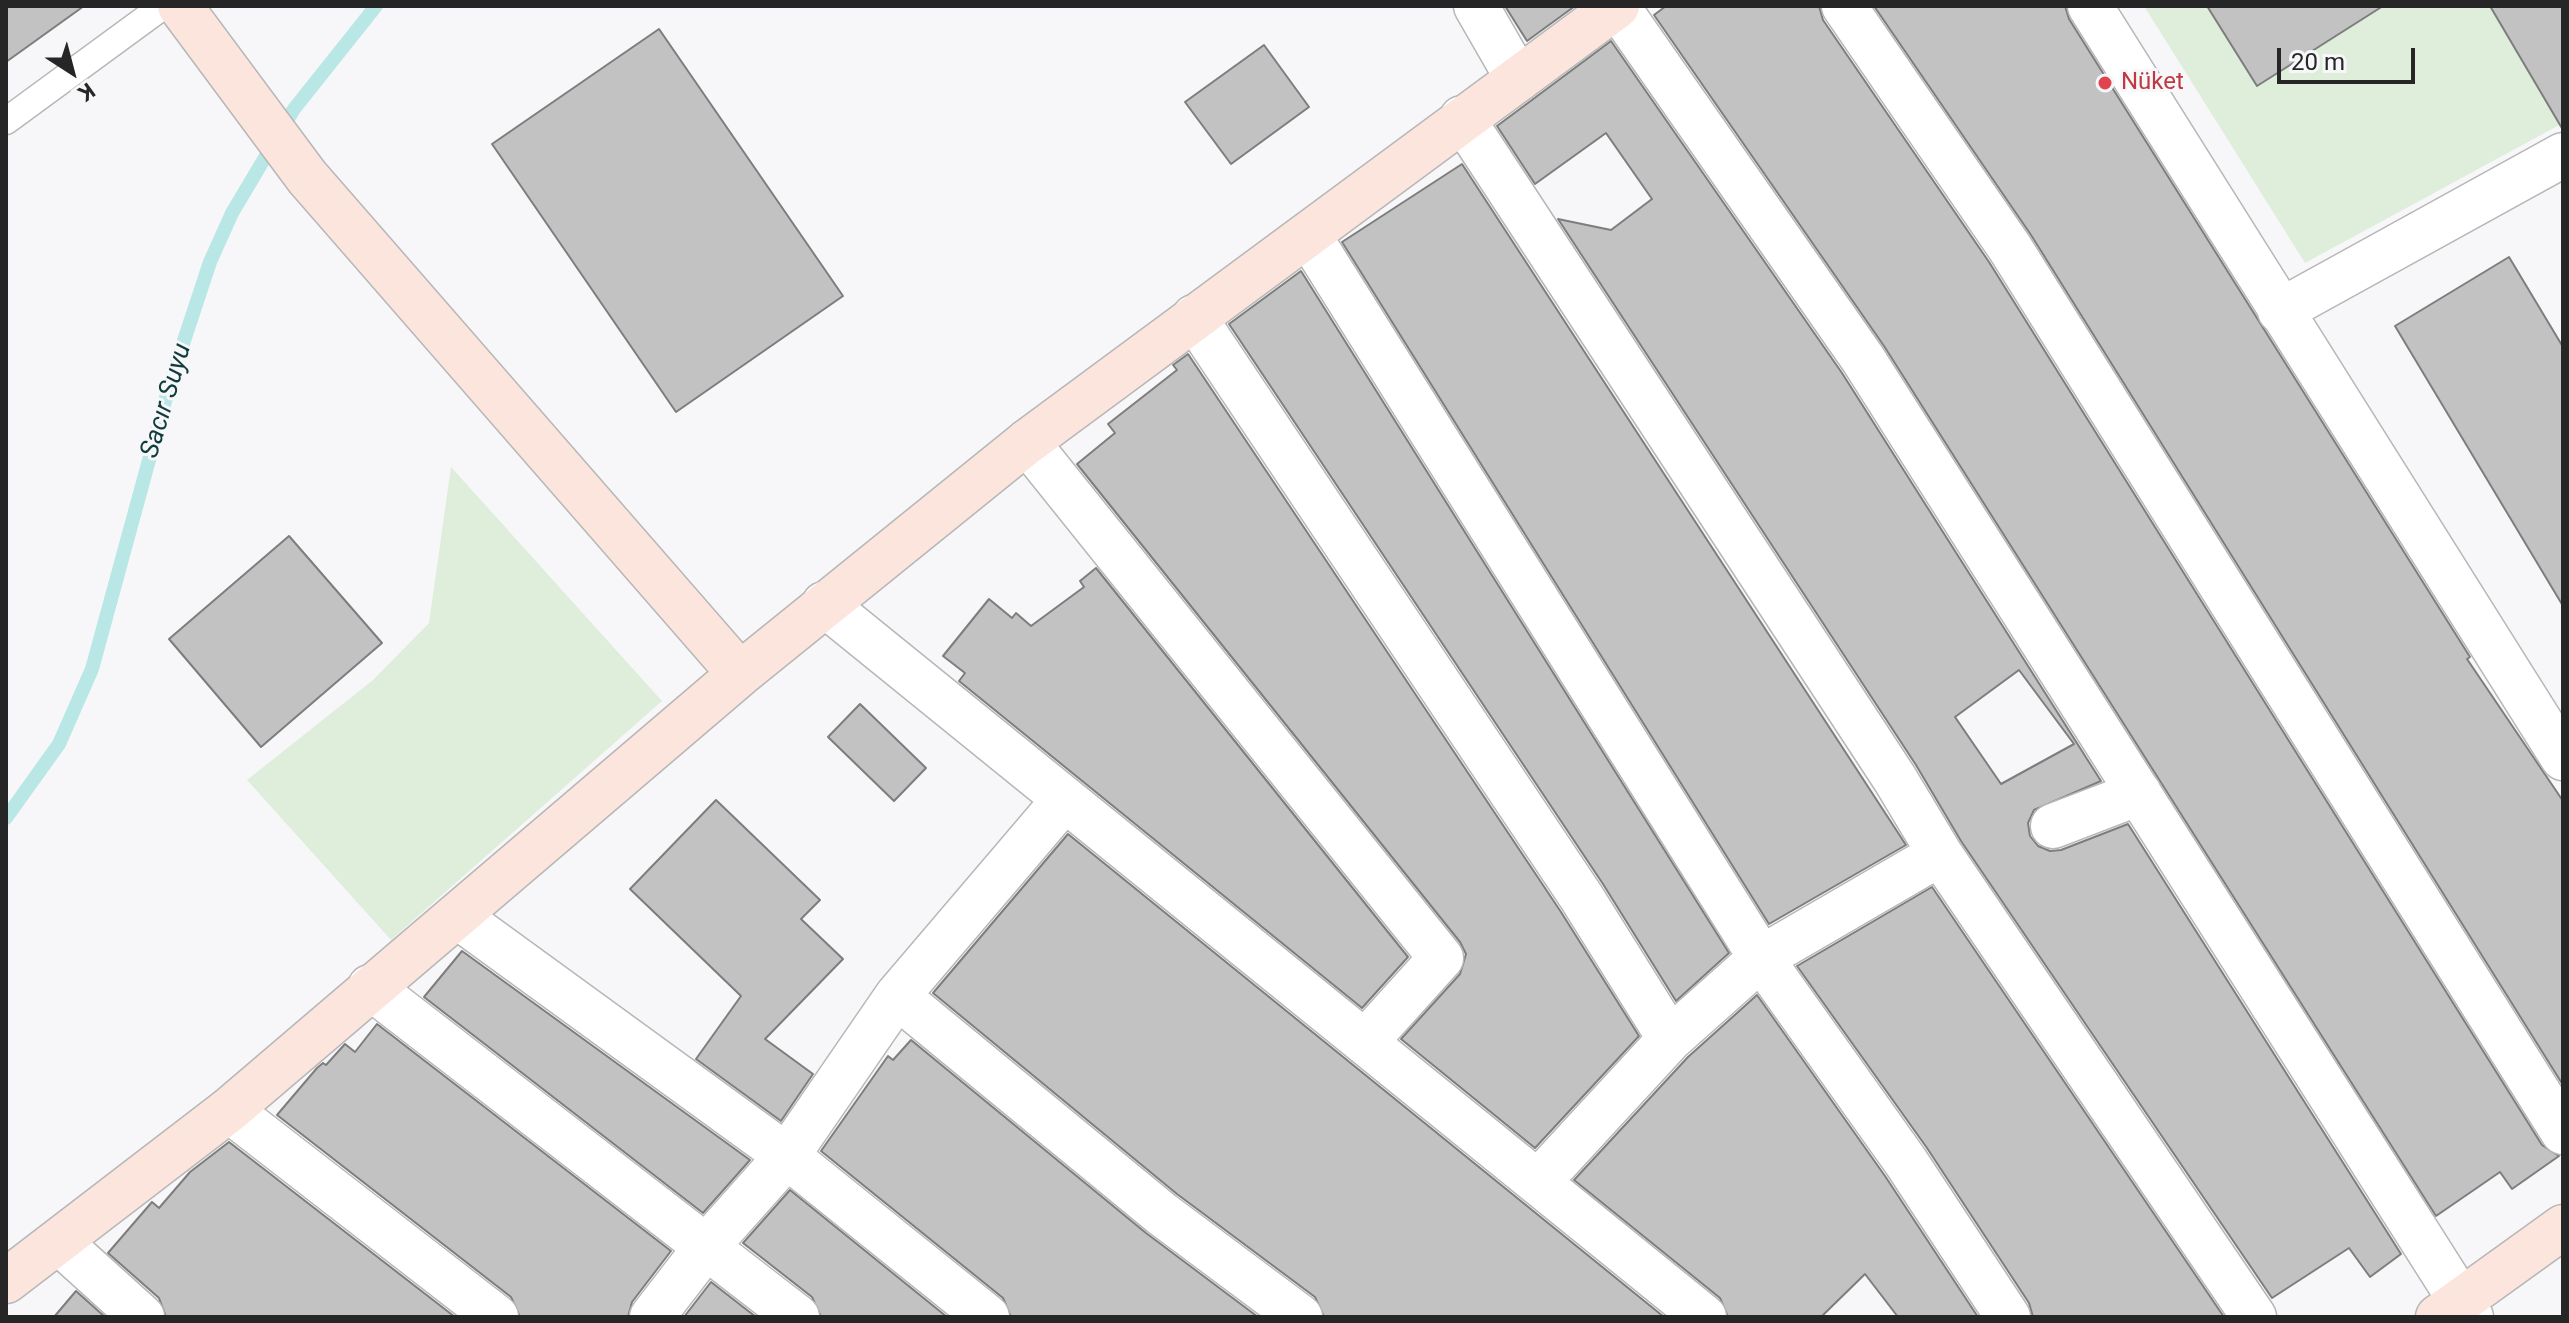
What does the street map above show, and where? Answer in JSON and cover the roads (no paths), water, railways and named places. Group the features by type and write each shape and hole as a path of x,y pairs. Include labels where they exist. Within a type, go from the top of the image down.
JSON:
{"street":[{"path":"180,6 307,177 740,674"},
{"path":"1476,6 1518,79"},
{"path":"6,1281 229,1110 740,674 1027,442 1617,6 1863,359 2139,793 2458,1312 2563,1227"},
{"path":"1844,6 2010,248 2217,584 2563,1132"},
{"path":"2090,6 2563,758"},
{"path":"1462,118 1895,779 1940,854 2254,1317"},
{"path":"2280,311 2563,155"},
{"path":"1309,236 1761,958 1906,1162 2008,1317"},
{"path":"1194,317 1582,898 1670,1039"},
{"path":"1027,442 1441,958 1366,1041"},
{"path":"824,604 1704,1317"},
{"path":"2053,826 2139,793"},
{"path":"652,1317 706,1247 787,1156 897,996 1064,800"},
{"path":"1539,1181 1670,1039 1761,958 1940,854"},
{"path":"457,916 787,1156 987,1317"},
{"path":"370,987 797,1317"},
{"path":"897,996 1162,1214 1300,1317"},
{"path":"229,1110 496,1317"},
{"path":"59,1242 142,1317"}],"lane":[{"path":"6,121 163,6"}],"waterway":[{"name":"Sacır Suyu","path":"6,818 59,744 92,669 170,383 210,262 232,213 294,109 376,6"}],"place":[{"name":"Nüket","path":"2105,83"}]}
